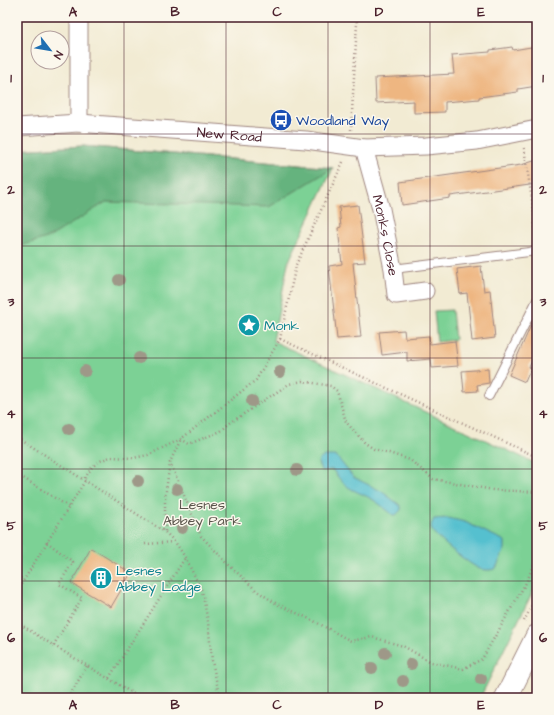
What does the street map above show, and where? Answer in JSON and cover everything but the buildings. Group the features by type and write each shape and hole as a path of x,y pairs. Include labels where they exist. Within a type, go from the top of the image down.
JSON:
{"main road":[{"path":"506,698 537,636"}],"street":[{"path":"79,17 79,123"},
{"name":"New Road","path":"17,127 79,123 306,140 357,147 426,146 477,141 529,130"},
{"name":"Monks Close","path":"357,147 381,209 393,269 396,295 425,291"}],"lane":[{"path":"393,269 537,250"},
{"path":"490,396 537,300"}],"path":[{"path":"356,17 357,147"},
{"path":"529,130 537,250"},
{"path":"17,591 85,481 85,478 92,467 100,461 110,458 133,458 148,455 181,439 256,380 280,339 296,265 340,169"},
{"path":"280,339 537,457"},
{"path":"181,439 189,444 221,431 230,423 289,384 302,381 331,386 337,391 346,422 365,442 374,449 410,460 433,479 493,490 537,492"},
{"path":"17,437 166,532 175,542 202,591 208,622 212,661 220,698"},
{"path":"166,532 165,498 170,462 181,439"},
{"path":"170,462 200,536 257,591 277,604 312,620 351,641 372,637 403,646 431,662 463,669 482,659 526,581 537,557"},
{"path":"17,474 69,507"},
{"path":"48,542 73,562 59,584 82,598 53,646"},
{"path":"145,544 175,542"},
{"path":"109,678 185,558"},
{"path":"17,576 24,580"},
{"path":"17,622 53,646 109,678 140,698"},
{"path":"68,698 87,666"},
{"path":"531,698 537,685"}],"green space":[{"name":"Lesnes Abbey Park","path":"83,146 333,168 288,263 273,341 537,464 537,583 480,698 17,698 17,150"},
{"path":"83,146 333,168 269,207 106,202 50,237 17,247 17,150"},
{"path":"452,310 455,340 437,342 434,311"}],"water":[{"path":"324,456 337,457 353,477 381,491 401,506 401,510 396,515 393,515 375,501 348,487 333,470 321,470 318,463"},
{"path":"448,518 465,522 505,541 505,549 496,568 486,570 476,567 454,551 435,534 431,527 434,519"}],"place":[{"name":"Woodland Way","path":"281,120"},
{"name":"Monk","path":"249,325"},
{"name":"Lesnes Abbey Lodge","path":"101,578"}]}
